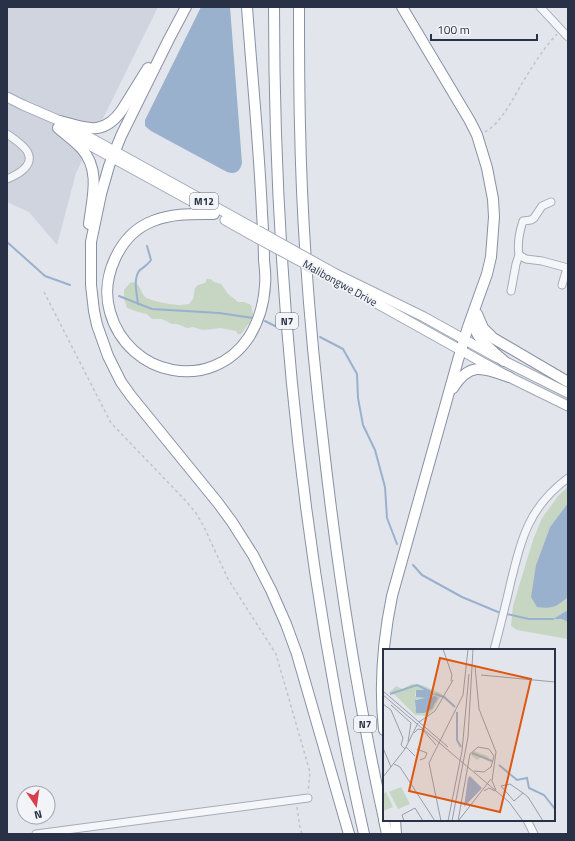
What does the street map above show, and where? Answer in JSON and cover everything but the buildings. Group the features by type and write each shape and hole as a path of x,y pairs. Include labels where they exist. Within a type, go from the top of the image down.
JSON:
{"highway":[{"path":"186,7 169,38 121,136 109,166 101,194 92,242 90,272 92,298 97,325 108,356 121,382 232,522 253,556 271,590 297,654 349,834"},
{"path":"214,214 171,215 153,221 142,226 131,236 114,258 109,276 107,299 115,327 122,339 130,348 152,364 180,372 205,369 214,366 237,351 249,337 262,307 265,284 262,199 247,7"},
{"name":"N7","path":"274,7 277,157 285,304 292,379 313,558 325,634 344,741 364,834"},
{"name":"N7","path":"299,7 300,139 305,245 310,317 326,474 348,629 368,742 383,814"},
{"path":"383,649 392,596 461,350 487,274 491,257 494,217 491,184 477,135 402,7"},
{"path":"59,125 92,129 102,127 114,120 169,38"},
{"path":"59,125 81,147 91,164 94,173 89,227 92,242"},
{"path":"480,296 476,314 476,330 487,345 504,361"},
{"path":"476,314 483,328 493,338 568,382"},
{"path":"448,397 459,379 476,369 487,369 509,377"},
{"path":"383,651 383,720"},
{"name":"N7","path":"384,821 387,834"},
{"path":"394,821 396,834"}],"main road":[{"name":"M12","path":"7,97 114,155"},
{"name":"Malibongwe Drive","path":"114,155 214,214 257,234"},
{"name":"Malibongwe Drive","path":"114,155 151,172 509,377 568,406"},
{"name":"Malibongwe Drive","path":"334,277 424,317 464,340 568,393"}],"street":[{"path":"540,7 568,36"},
{"path":"7,134 24,147 29,153 28,163 25,168 21,172 7,179"},
{"path":"511,291 519,255 518,245 520,229 523,221 534,218 542,206 551,202"},
{"path":"519,255 526,259 542,261 568,268 562,286"},
{"path":"494,649 520,547 531,518 549,494 568,478"},
{"path":"36,834 308,798"},
{"path":"528,821 534,834"}],"path":[{"path":"477,135 495,126 526,76 560,29"},
{"path":"44,292 111,422 185,500 196,514 204,527 228,579 276,654 310,772 308,798"},
{"path":"296,799 302,834"}],"shaded area":[{"path":"7,7 158,7 76,173 57,245 29,212 7,202"}],"green space":[{"path":"207,279 211,279 214,282 221,284 228,294 238,302 244,302 251,305 253,314 250,322 241,334 238,334 236,331 221,328 203,330 193,327 187,328 177,324 172,324 162,319 152,319 147,314 127,308 124,298 124,290 130,283 134,282 138,285 145,297 172,304 189,304 193,299 195,288 198,285 205,283"},
{"path":"568,487 568,503 550,527 536,565 559,604 568,597 568,610 553,619 562,619 568,622 568,639 517,630 511,626 513,606 533,540 542,518 559,495"}],"water":[{"path":"201,7 230,7 242,163 239,170 235,173 227,172 151,131 145,126 145,120"},
{"path":"568,503 568,597 554,606 547,608 537,607 531,597 536,565 550,527"},
{"path":"568,610 568,622 562,619 553,619"}],"waterway":[{"path":"7,242 45,276 70,285"},
{"path":"138,304 136,287 137,275 139,271 151,260 147,246"},
{"path":"119,296 152,309 219,313 253,318"},
{"path":"265,321 279,328"},
{"path":"320,337 343,349 357,374 358,398 363,425 375,450 385,487 387,518 397,544"},
{"path":"413,565 422,575 462,597 498,612 529,619 553,619"}]}
